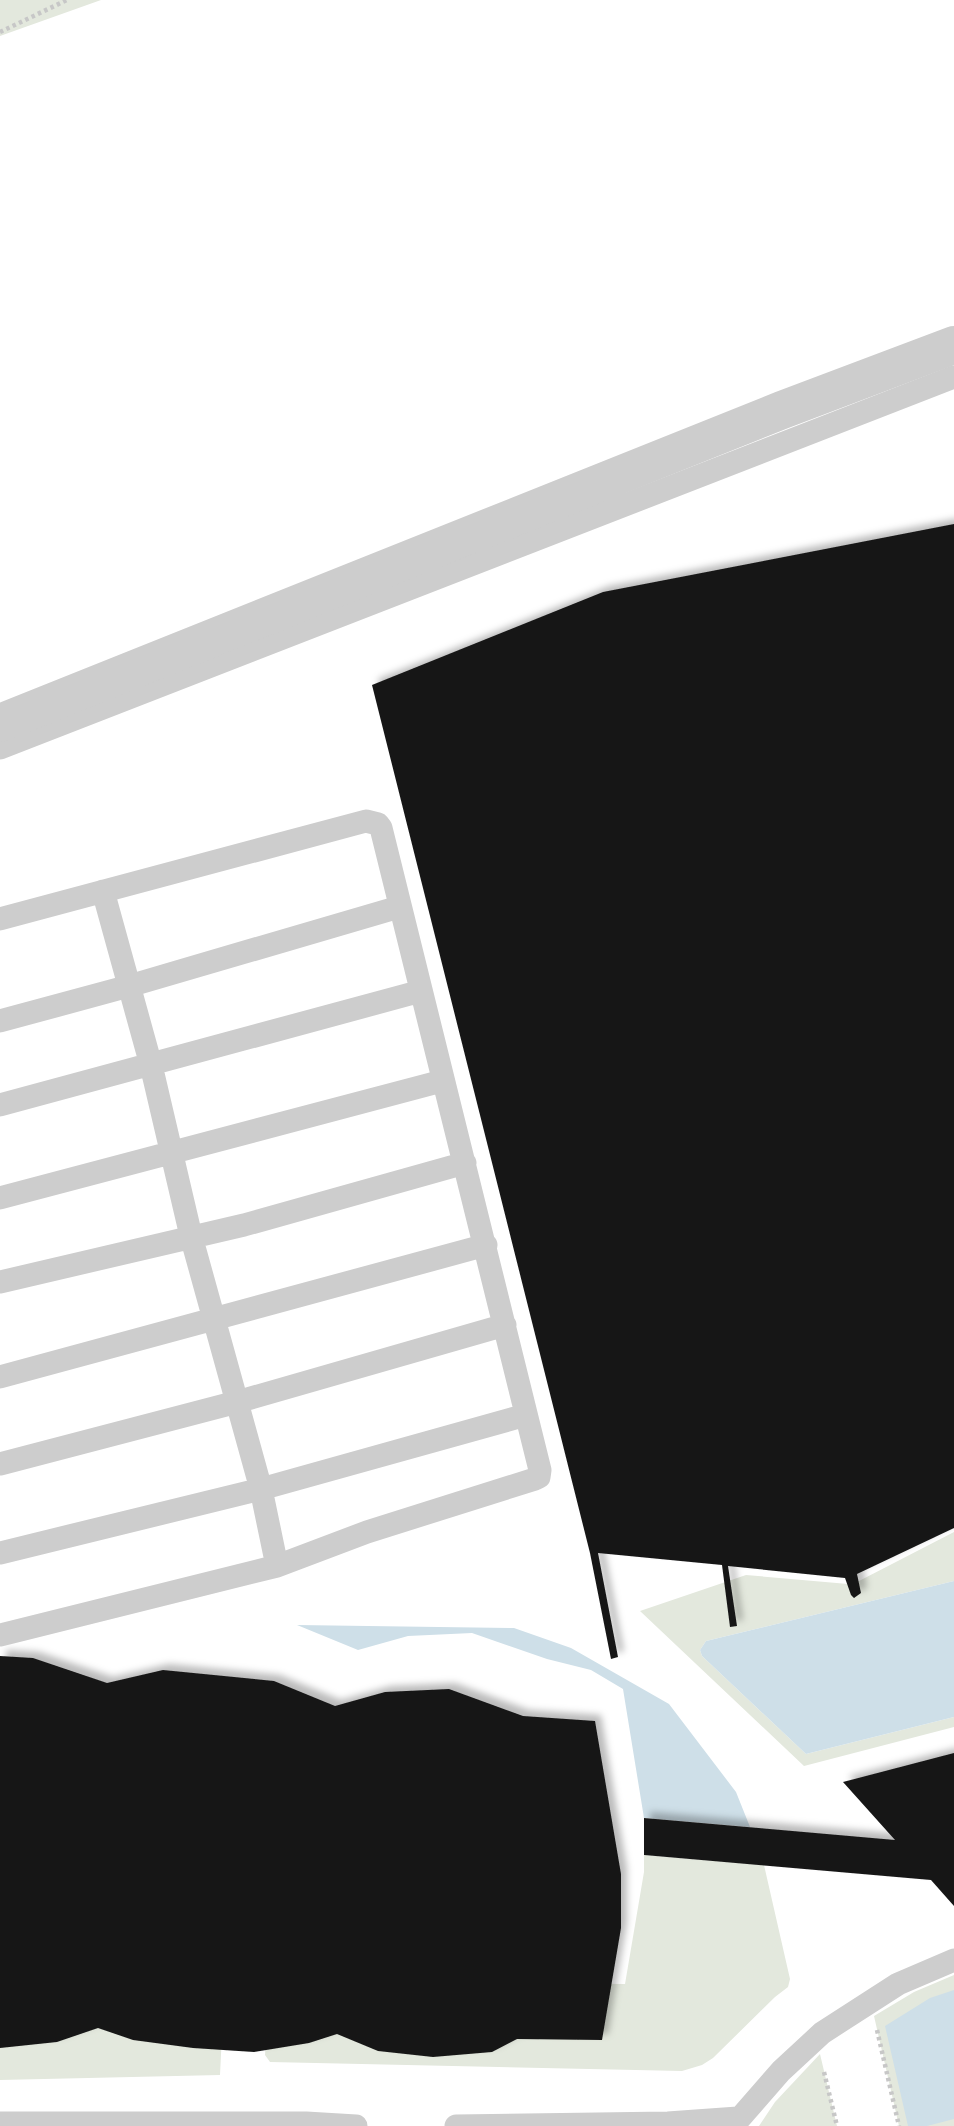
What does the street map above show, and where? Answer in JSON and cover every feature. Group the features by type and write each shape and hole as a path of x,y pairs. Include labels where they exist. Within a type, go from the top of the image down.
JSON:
{"street":[{"path":"0,723 782,410 954,345"}],"lane":[{"path":"0,748 954,377"},
{"path":"0,919 366,821 378,824 486,1245 540,1470 539,1476 367,1532 277,1566 0,1635"},
{"path":"103,891 151,1065 213,1320 261,1489 277,1566"},
{"path":"0,1021 399,907"},
{"path":"0,1105 421,991"},
{"path":"0,1198 442,1081"},
{"path":"0,1282 244,1225 465,1163"},
{"path":"0,1377 486,1245"},
{"path":"0,1464 237,1402 505,1325"},
{"path":"0,1553 261,1489 526,1415"},
{"path":"456,2126 736,2122 781,2071 822,2033 898,1984 954,1960"},
{"path":"0,2123 306,2123 356,2126"}],"path":[{"path":"0,32 67,0"},
{"path":"877,2028 899,2126"},
{"path":"823,2066 837,2126"}],"shaded area":[{"path":"0,0 101,0 0,36"},
{"path":"954,1532 954,1581 706,1641 700,1650 702,1656 806,1754 954,1717 954,1727 804,1766 640,1611 746,1575 848,1584 859,1581"},
{"path":"954,1581 954,1717 806,1754 702,1656 700,1650 706,1641"},
{"path":"297,1625 514,1628 571,1648 669,1704 736,1792 750,1827 644,1818 623,1689 591,1670 547,1659 472,1633 408,1636 358,1650"},
{"path":"644,1855 764,1865 790,1979 788,1987 713,2058 702,2065 682,2071 270,2062 265,2055 270,1995 541,1983 625,1984 644,1872"},
{"path":"954,1975 954,2126 899,2126 874,2016 914,1992"},
{"path":"954,1990 954,2119 927,2126 908,2126 885,2026 930,1998"},
{"path":"0,1991 224,1993 220,2075 0,2080"},
{"path":"820,2054 837,2126 759,2126 775,2102"}],"building":[{"path":"954,524 954,1528 857,1574 861,1593 854,1598 845,1578 728,1566 737,1626 730,1627 722,1565 598,1553 618,1657 611,1659 590,1553 372,685 603,592"},
{"path":"0,1656 33,1658 107,1683 163,1670 274,1681 335,1706 385,1692 449,1689 523,1716 595,1721 621,1874 621,1928 602,2040 517,2039 492,2052 433,2057 378,2051 337,2034 309,2043 254,2052 133,2040 98,2028 57,2042 0,2048"},
{"path":"954,1753 954,1906 931,1880 644,1855 644,1818 895,1840 843,1782"}]}
